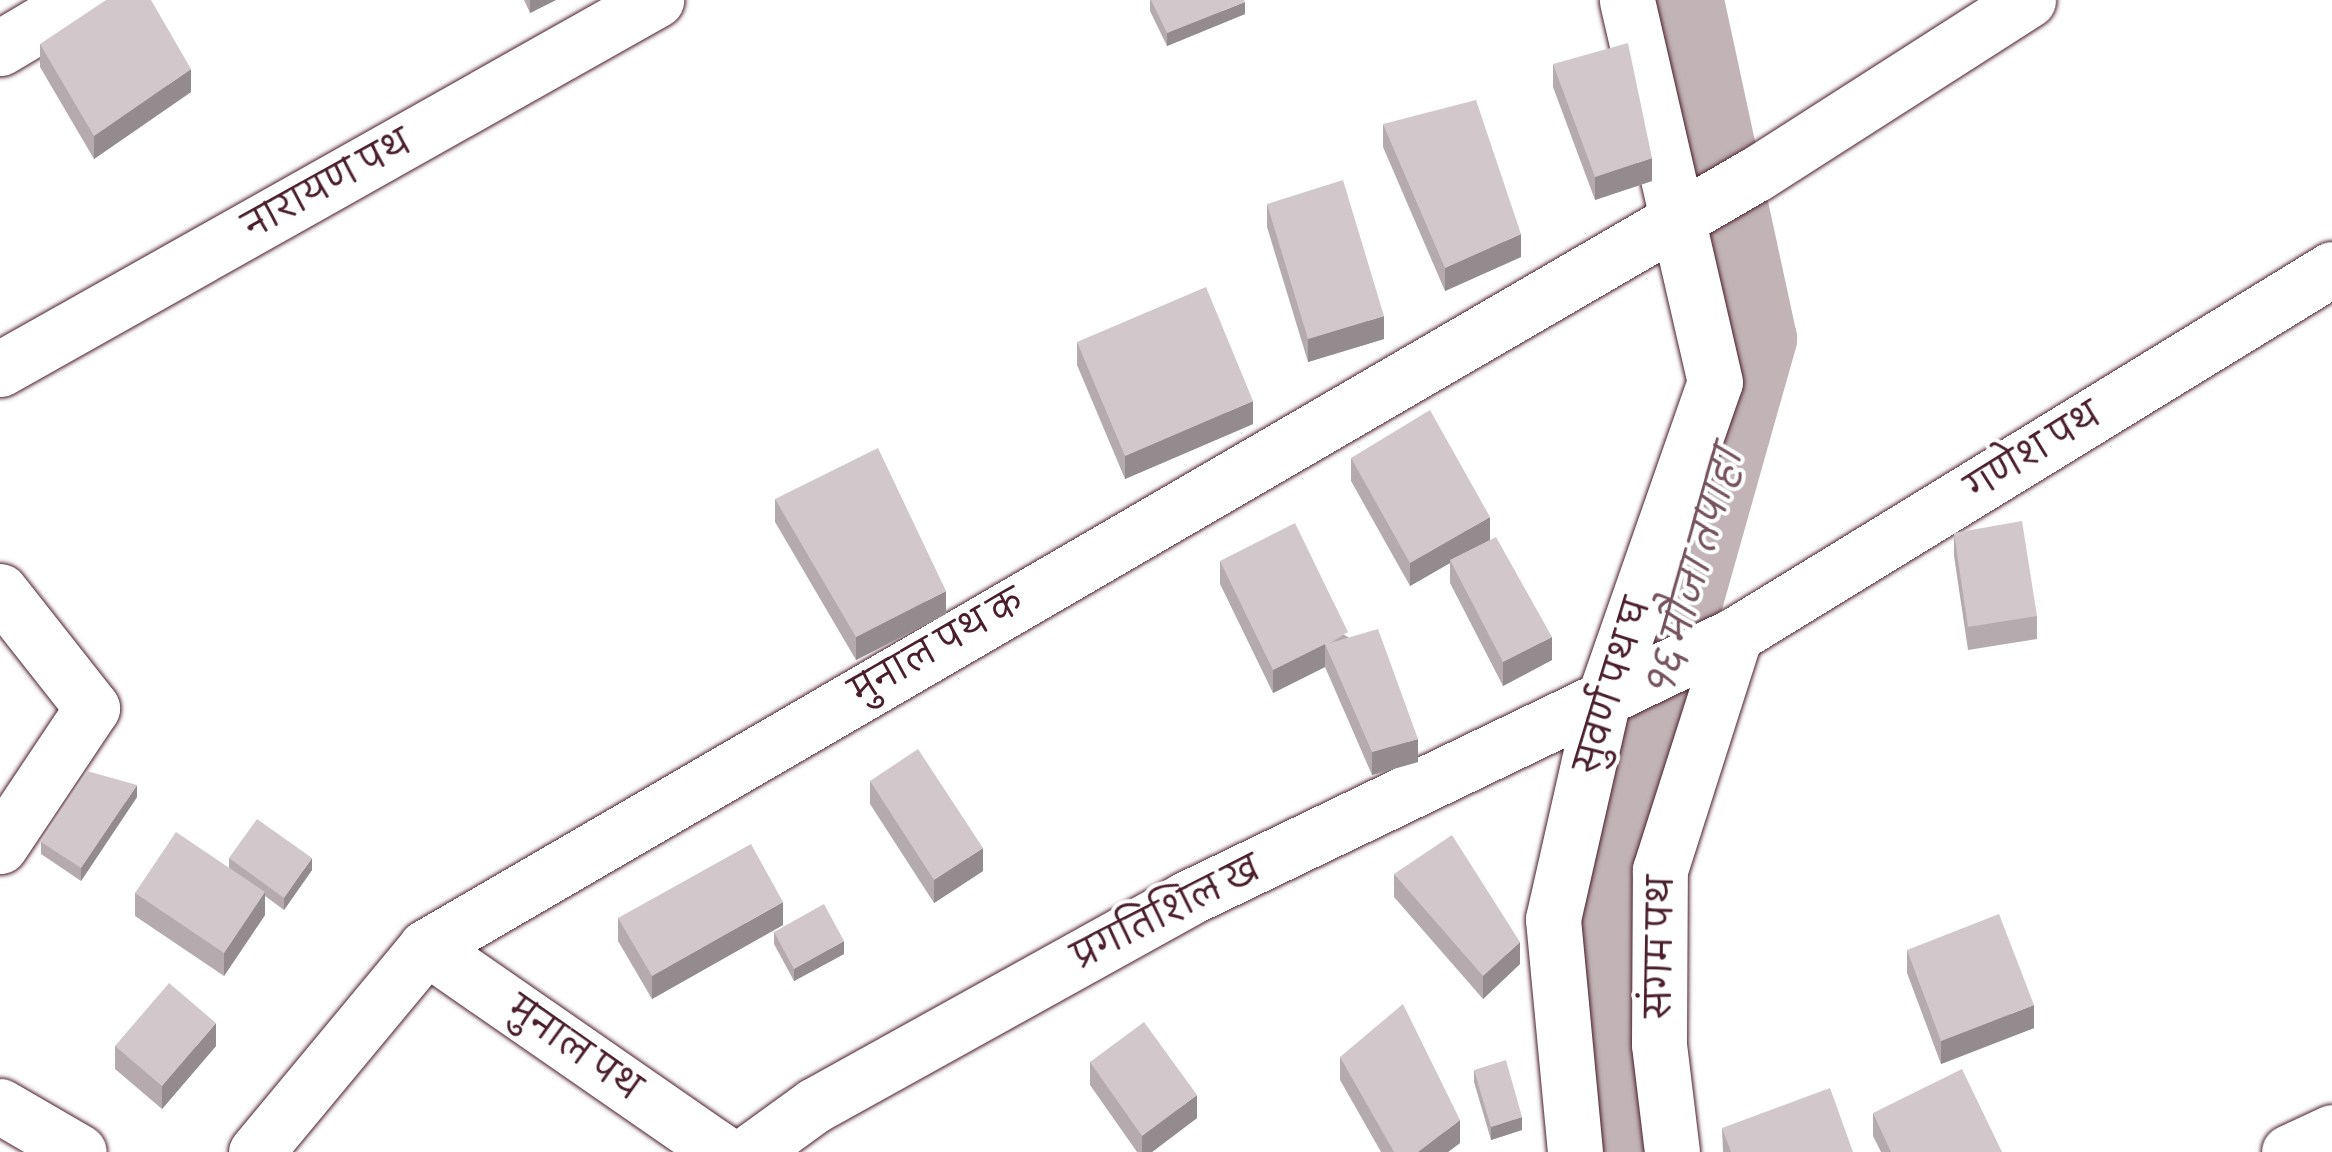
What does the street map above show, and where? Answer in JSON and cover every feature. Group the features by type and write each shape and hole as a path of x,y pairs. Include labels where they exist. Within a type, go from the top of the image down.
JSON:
{"street":[{"path":"0,48 81,0"},
{"name":"नारायण पथ","path":"0,369 656,0"},
{"name":"सुवर्ण पथ घ","path":"1560,1144 1554,919 1601,707 1716,382 1680,210 1627,0"},
{"name":"मुनाल पथ क","path":"256,1152 426,947 1680,210 1756,174 2028,0"},
{"name":"गणेश पथ","path":"1601,707 1735,635 2332,269"},
{"path":"0,591 92,708 0,846"},
{"name":"संगम पथ","path":"1672,1152 1658,1044 1660,870 1735,635"},
{"name":"प्रगतिशिल ख","path":"750,1152 815,1104 1186,898 1601,707"},
{"name":"मुनाल पथ","path":"426,947 722,1152"},
{"path":"0,1106 79,1152"},
{"path":"2289,1152 2332,1132"}],"building":[{"path":"106,0 151,0 191,69 94,136 40,44"},
{"path":"1151,0 1244,0 1245,2 1167,33"},
{"path":"1628,43 1652,158 1595,177 1553,64"},
{"path":"1476,100 1521,234 1445,268 1383,124"},
{"path":"1343,180 1384,316 1308,339 1267,204"},
{"path":"1206,287 1253,401 1125,456 1077,342"},
{"path":"1430,410 1490,517 1410,563 1351,458"},
{"path":"878,448 946,591 856,637 775,499"},
{"path":"2022,521 2037,616 1968,627 1954,533"},
{"path":"1295,523 1348,632 1330,643 1378,629 1418,739 1372,752 1325,644 1273,670 1220,561"},
{"path":"1496,537 1552,637 1503,662 1450,560"},
{"path":"918,749 983,848 934,880 870,781"},
{"path":"87,771 137,785 81,868 41,842"},
{"path":"257,819 312,858 284,898 229,858"},
{"path":"176,832 265,892 224,953 135,893"},
{"path":"1452,835 1520,942 1483,976 1394,874"},
{"path":"751,844 783,902 652,976 618,918"},
{"path":"824,904 844,941 794,969 774,932"},
{"path":"1999,914 2034,1005 1941,1041 1907,950"},
{"path":"169,983 216,1023 162,1086 115,1046"},
{"path":"1403,1004 1460,1120 1418,1152 1394,1152 1340,1057"},
{"path":"1144,1022 1197,1095 1142,1136 1090,1062"},
{"path":"1506,1060 1522,1117 1491,1127 1474,1070"},
{"path":"1962,1069 2002,1152 1891,1152 1873,1113"},
{"path":"1830,1088 1853,1152 1731,1152 1722,1128"}],"waterway":[{"name":"१६ मौजा तपाहा","path":"1625,1152 1613,867 1762,339 1689,0"}]}
